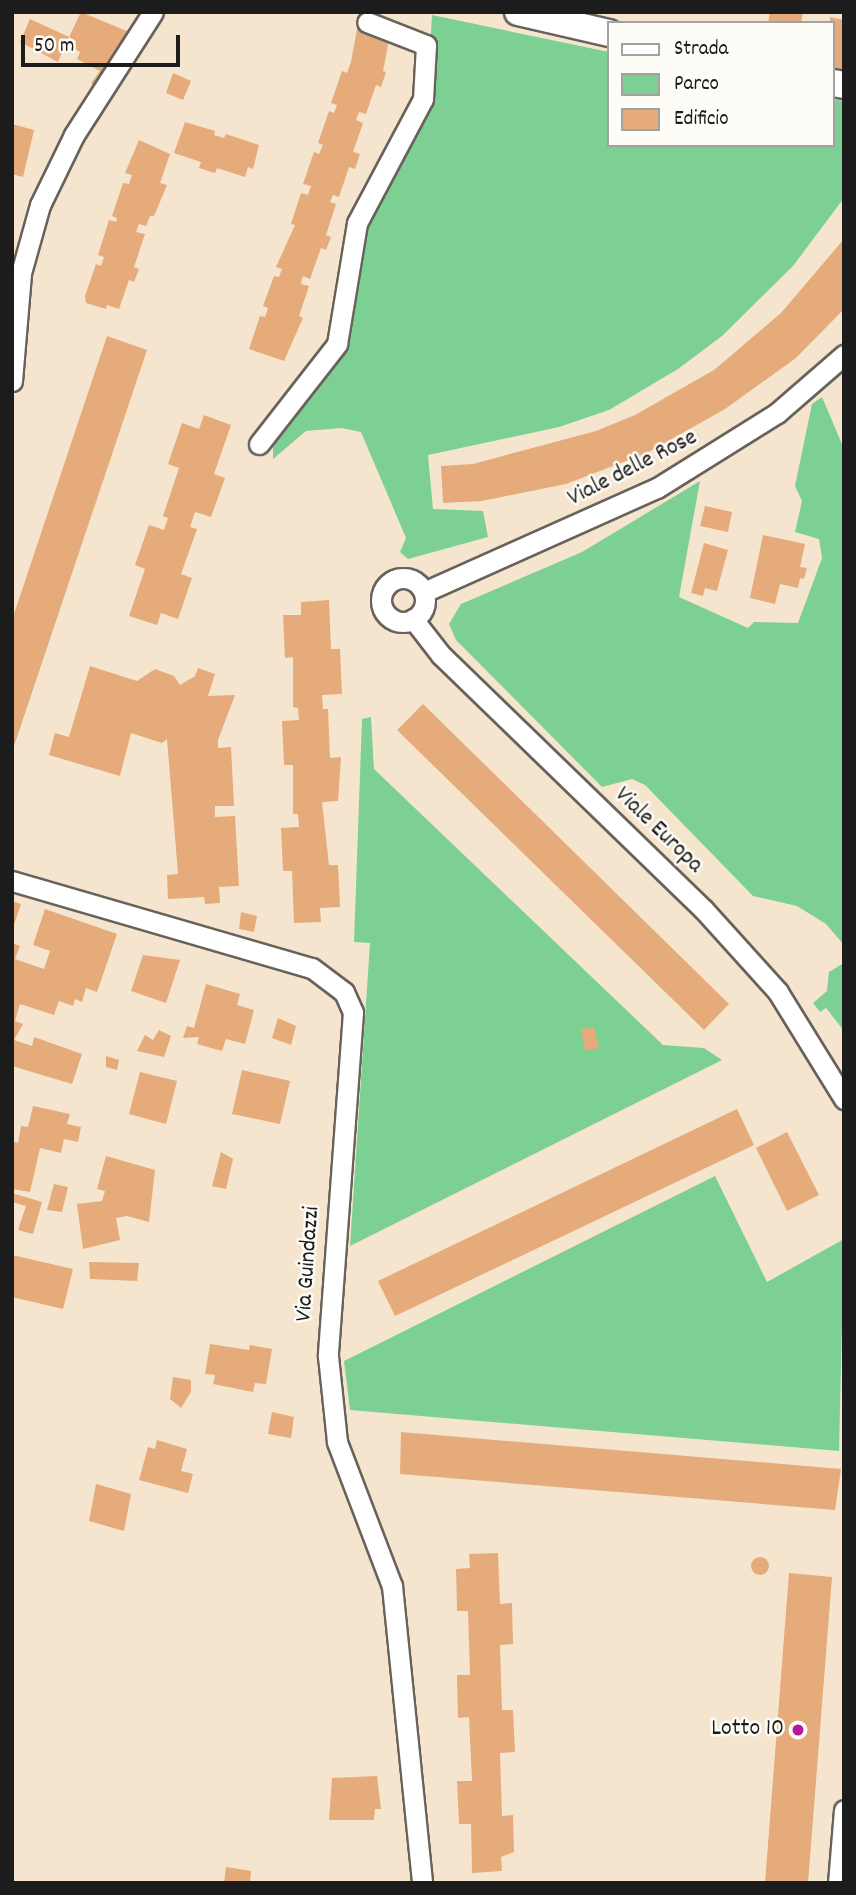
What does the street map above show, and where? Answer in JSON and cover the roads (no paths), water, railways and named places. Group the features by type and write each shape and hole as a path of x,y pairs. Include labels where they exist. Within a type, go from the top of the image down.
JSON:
{"main road":[{"path":"518,12 608,33"}],"street":[{"path":"12,381 21,273 40,205 74,135 153,12"},
{"path":"259,443 338,344 357,223 423,99 426,45 367,22"},
{"name":"Viale delle Rose","path":"424,592 657,488 777,413 844,355"},
{"path":"406,578 424,592 423,608 413,619 389,617 381,593 391,581 406,578"},
{"name":"Viale Europa","path":"413,619 441,654 704,910 778,992 844,1099"},
{"name":"Via Guindazzi","path":"12,881 312,968 345,992 353,1012 328,1356 337,1442 392,1586 422,1883"},
{"path":"838,1883 844,1810"}],"place":[{"name":"Lotto 10","path":"798,1730"}]}
